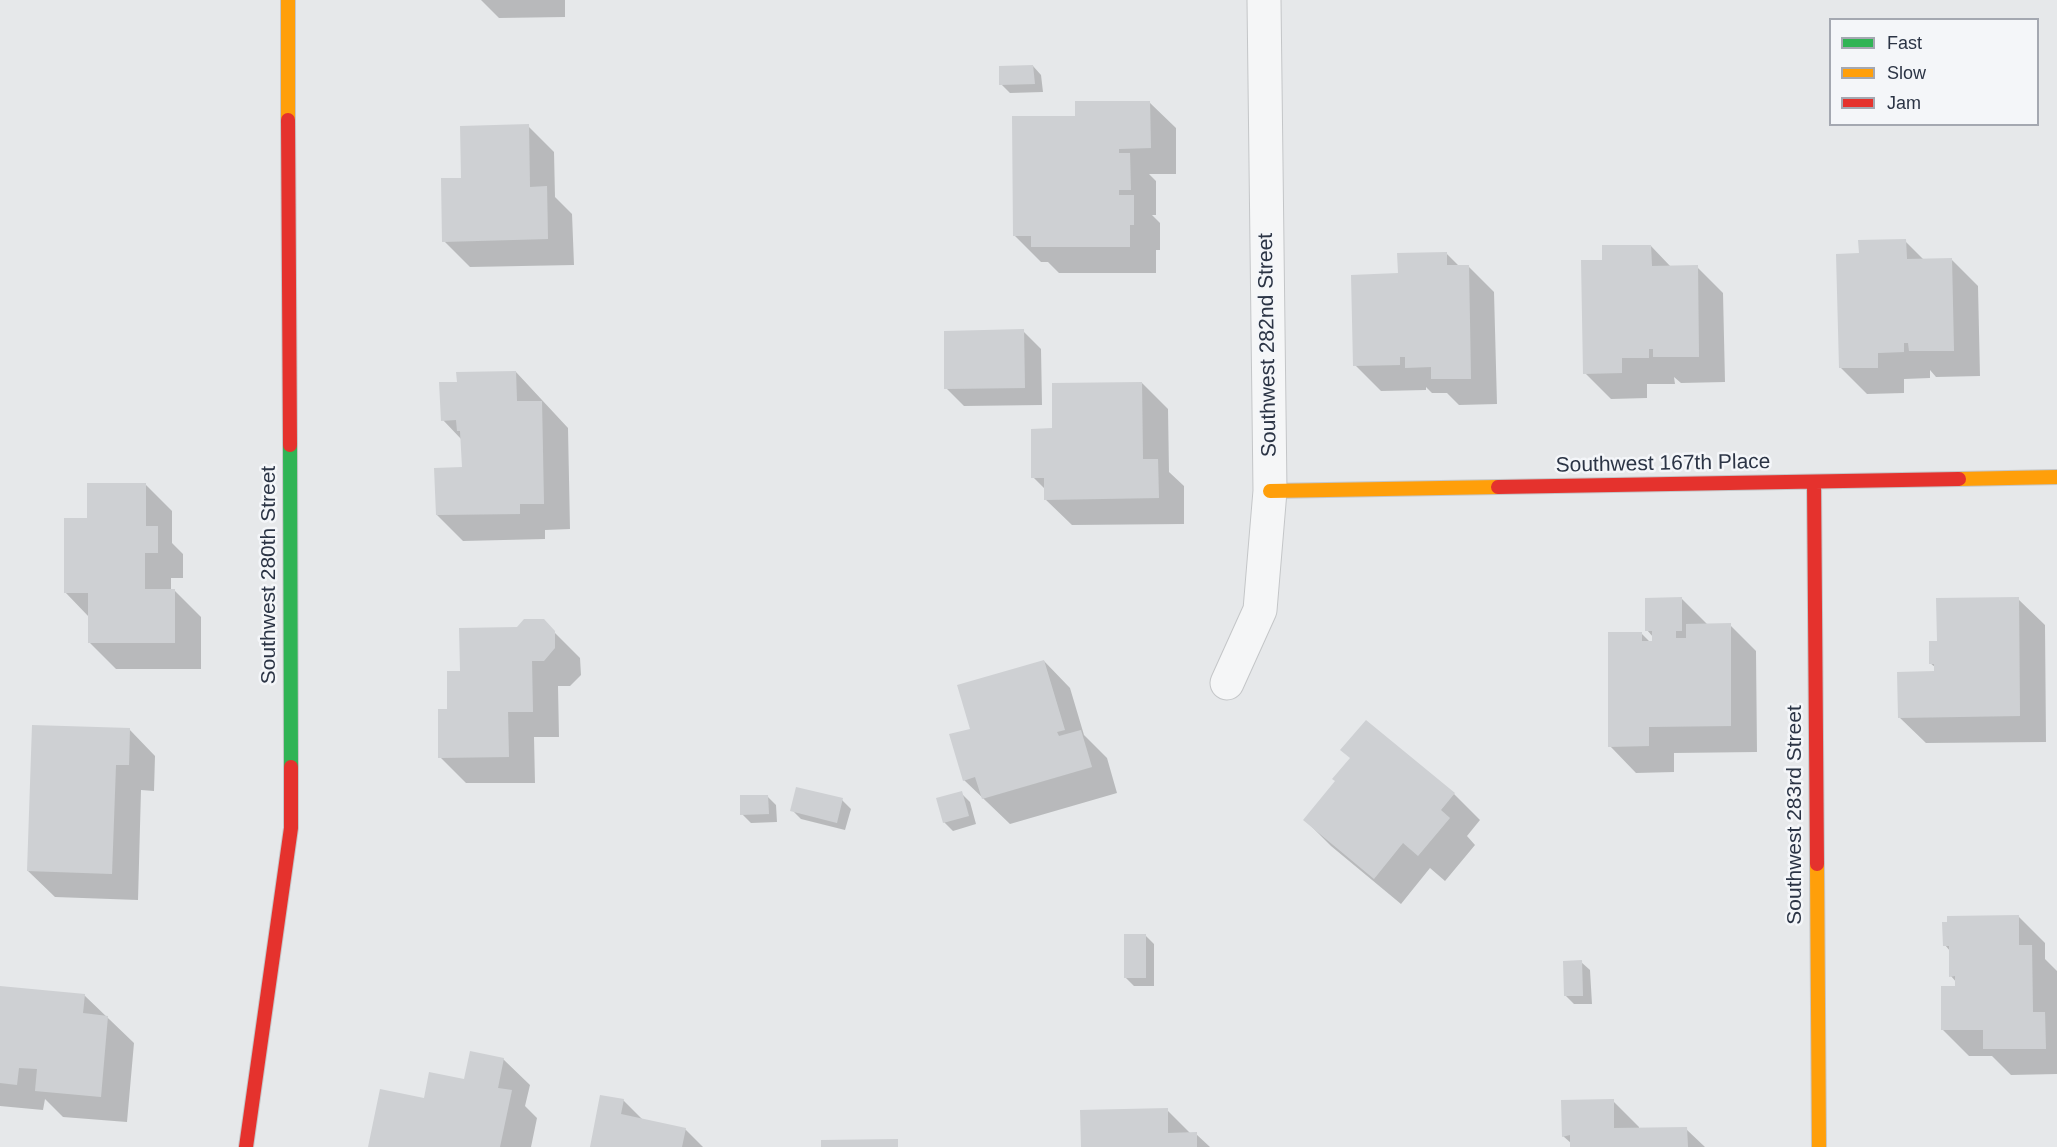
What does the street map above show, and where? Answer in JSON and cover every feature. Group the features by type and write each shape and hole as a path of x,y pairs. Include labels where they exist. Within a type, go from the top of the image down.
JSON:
{"street":[{"name":"Southwest 280th Street","path":"246,1147 291,828 288,0"},
{"name":"Southwest 282nd Street","path":"1227,683 1260,610 1270,491 1264,0"},
{"name":"Southwest 167th Place","path":"1270,491 2057,477"},
{"name":"Southwest 283rd Street","path":"1814,482 1819,1147"}],"building":[{"path":"1033,65 1035,84 999,85 999,66"},
{"path":"1075,101 1150,101 1151,148 1119,149 1119,153 1130,153 1131,190 1119,190 1119,195 1134,195 1134,225 1130,225 1130,247 1031,247 1031,236 1013,236 1012,116 1075,116"},
{"path":"529,124 530,187 547,186 548,239 442,242 441,178 461,178 460,126"},
{"path":"1906,239 1907,259 1952,258 1954,351 1909,351 1908,343 1904,343 1904,352 1878,353 1878,368 1839,368 1836,254 1859,253 1858,240"},
{"path":"1602,245 1651,245 1652,266 1698,265 1699,357 1653,357 1653,349 1649,349 1649,358 1622,358 1622,373 1583,374 1581,260 1602,260"},
{"path":"1447,252 1447,265 1469,265 1471,379 1431,379 1431,367 1405,368 1405,357 1400,357 1400,365 1353,366 1351,275 1398,273 1397,253"},
{"path":"1024,329 1025,388 944,389 944,331"},
{"path":"516,371 517,401 542,401 544,504 520,504 520,514 436,515 434,468 462,467 460,431 457,431 456,420 441,421 439,382 457,382 456,372"},
{"path":"1142,382 1143,459 1158,459 1159,498 1044,500 1044,478 1031,478 1031,429 1052,428 1052,383"},
{"path":"87,483 146,483 146,526 158,526 158,553 145,553 145,589 175,589 175,643 88,643 88,593 64,593 64,518 87,518"},
{"path":"1682,597 1682,631 1676,631 1676,638 1686,638 1686,624 1731,623 1731,726 1649,727 1649,746 1608,747 1608,632 1642,632 1642,641 1652,641 1652,631 1645,631 1645,598"},
{"path":"2019,597 2020,716 1898,718 1897,672 1934,671 1934,664 1929,664 1929,641 1937,641 1936,598"},
{"path":"524,619 544,619 555,631 555,648 544,661 532,661 533,712 508,712 509,757 438,758 438,709 447,709 447,671 460,671 459,628 517,627"},
{"path":"1044,660 1065,730 1057,732 1059,736 1081,730 1092,767 982,799 975,777 963,781 949,734 970,729 957,685"},
{"path":"1366,720 1455,793 1441,810 1450,818 1418,856 1403,843 1374,879 1303,820 1335,781 1332,779 1350,758 1340,750"},
{"path":"32,725 130,728 129,765 116,765 112,874 27,871"},
{"path":"796,787 843,798 837,823 790,811"},
{"path":"962,791 969,816 943,823 936,798"},
{"path":"740,795 768,795 769,814 740,815"},
{"path":"2019,915 2019,945 2032,945 2033,1012 2045,1012 2046,1049 1983,1049 1983,1030 1941,1030 1941,986 1955,986 1955,976 1949,977 1949,946 1943,946 1942,922 1947,922 1947,916"},
{"path":"1124,934 1146,934 1146,978 1124,978"},
{"path":"1582,960 1583,996 1564,996 1563,961"},
{"path":"0,986 85,994 83,1013 108,1016 101,1097 35,1091 37,1069 19,1068 17,1085 0,1083"},
{"path":"470,1051 504,1058 498,1088 512,1090 500,1147 368,1147 380,1089 424,1098 429,1072 464,1079"},
{"path":"600,1095 624,1099 621,1114 686,1128 682,1147 590,1147"},
{"path":"1614,1099 1614,1128 1687,1127 1688,1147 1570,1147 1570,1135 1562,1137 1561,1100"},
{"path":"1168,1108 1168,1133 1197,1132 1197,1147 1081,1147 1080,1110"},
{"path":"898,1139 898,1147 821,1147 821,1140"}],"traffic: fast":[{"path":"290,445 291,767"}],"traffic: slow":[{"path":"288,0 288,120"},
{"path":"1959,479 2057,477"},
{"path":"1270,491 1498,487"},
{"path":"1817,864 1819,1147"}],"traffic: jam":[{"path":"288,120 290,445"},
{"path":"1498,487 1959,479"},
{"path":"1814,482 1817,864"},
{"path":"246,1147 291,828 291,767"}]}
